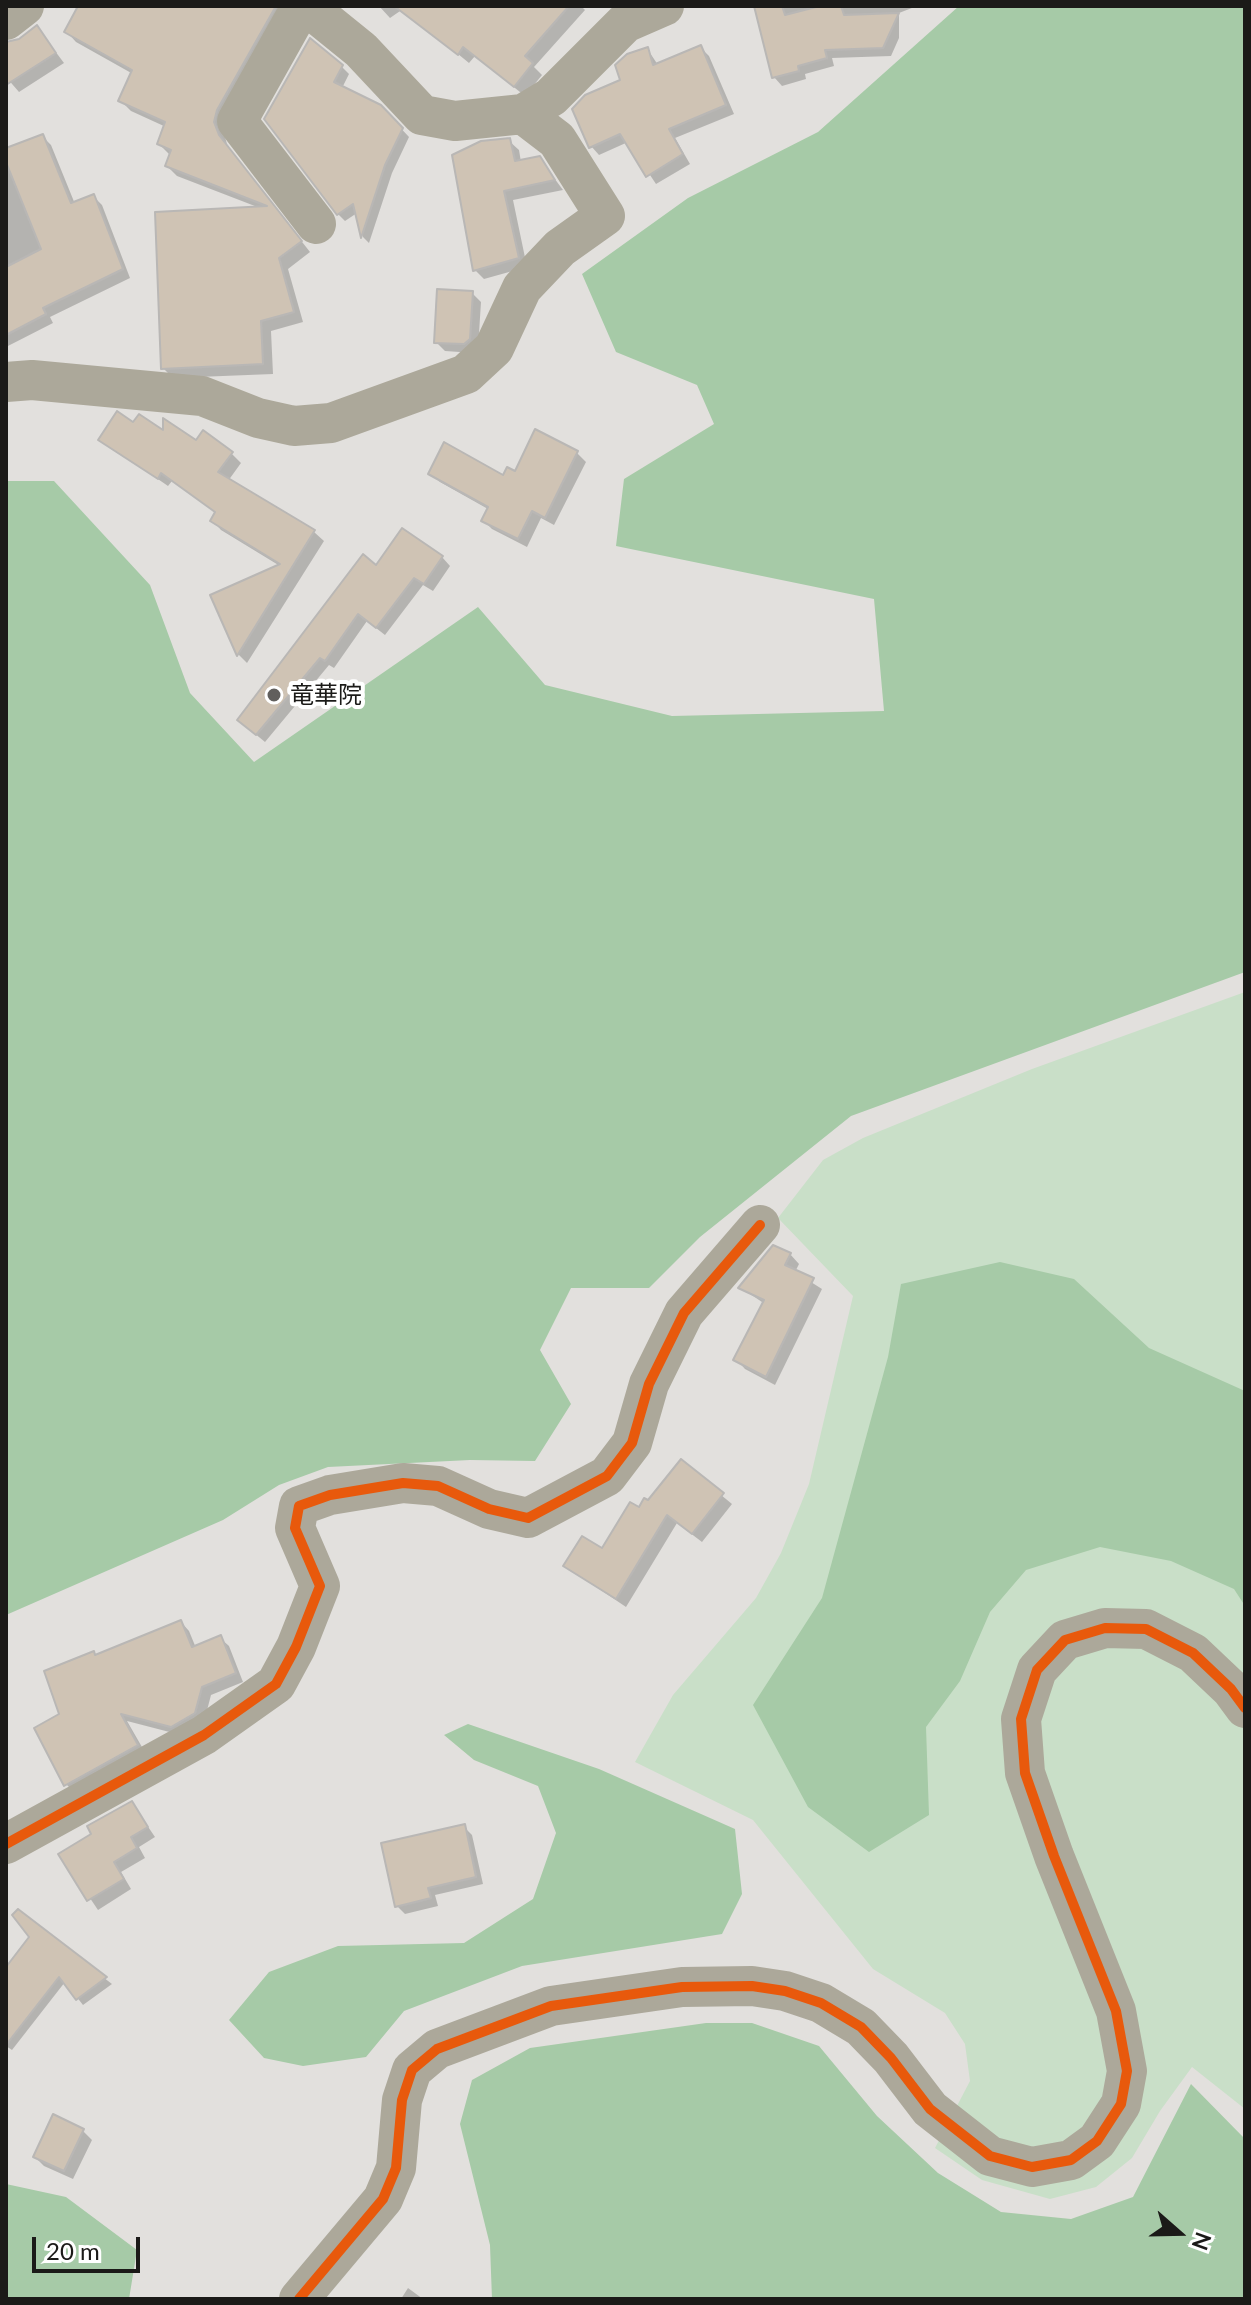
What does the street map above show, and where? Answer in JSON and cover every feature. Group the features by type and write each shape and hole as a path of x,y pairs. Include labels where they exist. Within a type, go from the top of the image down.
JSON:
{"street":[{"path":"6,20 24,6"},
{"path":"308,6 293,21 237,121 316,224"},
{"path":"316,6 319,16 361,50 422,115 455,121 523,114 551,97 625,23 664,6"},
{"path":"6,382 32,380 202,396 258,418 294,426 331,423 466,374 494,348 522,288 560,248 605,216 557,140 523,114"},
{"path":"6,1844 204,1735 276,1684 296,1647 320,1586 295,1528 299,1506 330,1495 403,1483 438,1486 489,1509 528,1518 607,1476 632,1443 649,1384 684,1313 760,1225"},
{"path":"299,2299 383,2199 396,2168 402,2100 412,2070 437,2049 551,2006 682,1987 752,1986 785,1991 821,2003 861,2027 891,2058 930,2109 990,2156 1032,2167 1071,2160 1097,2141 1121,2104 1127,2071 1116,2011 1054,1856 1025,1773 1021,1719 1037,1670 1065,1640 1105,1628 1146,1629 1193,1653 1231,1689 1245,1708"}],"green space":[{"path":"959,6 1245,6 1245,972 851,1116 700,1237 649,1288 571,1288 540,1350 571,1404 535,1461 470,1460 328,1467 279,1485 223,1520 6,1615 6,481 54,481 150,585 190,693 254,762 478,607 545,685 672,716 884,711 874,599 616,546 624,479 714,424 697,385 616,352 582,274 688,198 818,132"},
{"path":"1245,992 1245,2109 1192,2067 1160,2111 1132,2158 1096,2187 1050,2199 982,2180 935,2148 970,2081 965,2044 945,2013 873,1969 753,1820 635,1762 673,1695 756,1598 781,1553 809,1484 853,1296 778,1218 823,1160 863,1138 1032,1069"},
{"path":"1000,1262 1074,1279 1149,1348 1245,1391 1245,1606 1234,1589 1171,1561 1100,1547 1026,1570 990,1612 960,1681 926,1727 929,1815 869,1852 808,1807 753,1705 822,1598 888,1357 901,1284"},
{"path":"468,1724 599,1769 735,1829 742,1894 722,1934 522,1966 404,2011 366,2057 303,2066 264,2058 229,2020 269,1972 338,1946 464,1943 533,1899 556,1833 538,1786 474,1760 444,1735"},
{"path":"706,2023 752,2023 819,2046 877,2116 938,2173 1001,2212 1071,2219 1133,2197 1191,2084 1245,2139 1245,2299 492,2299 490,2245 460,2124 472,2080 530,2048"},
{"path":"6,2184 66,2197 137,2250 129,2299 6,2299"}],"building":[{"path":"78,6 276,6 217,110 214,122 219,135 302,241 279,258 294,312 261,321 263,364 161,369 155,212 267,206 165,166 171,150 157,144 165,122 118,101 132,70 64,32"},
{"path":"394,6 569,6 525,56 533,63 514,87 463,47 458,55"},
{"path":"754,6 782,6 785,15 820,6 841,6 844,15 899,13 883,48 825,50 827,58 798,66 799,71 772,78"},
{"path":"37,25 56,53 6,85 6,42 19,39"},
{"path":"310,38 343,65 334,82 381,105 403,128 385,165 361,238 353,204 337,215 264,119"},
{"path":"701,45 726,105 669,129 683,154 646,177 620,134 589,148 572,109 585,95 620,80 615,65 627,54 648,47 653,65"},
{"path":"43,134 71,203 94,194 123,269 43,308 46,314 6,335 6,267 41,249 6,162 6,148"},
{"path":"510,138 515,161 540,156 555,180 504,191 519,258 473,271 452,155 481,141"},
{"path":"437,289 473,291 470,339 464,344 434,343"},
{"path":"117,411 133,422 139,414 163,430 163,418 196,440 203,430 233,452 218,472 315,530 237,656 210,595 280,564 210,521 215,512 161,473 158,479 98,440"},
{"path":"535,429 578,451 545,518 532,511 518,539 481,521 488,507 428,474 444,442 503,475 507,467 515,471"},
{"path":"402,528 443,556 424,584 414,578 376,628 358,614 325,661 320,658 256,735 237,720 363,554 376,565"},
{"path":"773,1245 791,1253 785,1265 814,1278 766,1377 733,1360 764,1300 738,1288"},
{"path":"681,1459 724,1493 692,1534 667,1515 616,1599 563,1566 582,1536 602,1548 630,1502 639,1507 644,1498 648,1500"},
{"path":"181,1620 192,1647 221,1635 236,1673 202,1687 195,1713 171,1727 121,1714 138,1745 64,1786 34,1728 59,1714 44,1671 94,1651 95,1655"},
{"path":"132,1801 148,1827 131,1837 137,1848 114,1862 124,1879 87,1901 58,1854 91,1834 87,1826"},
{"path":"465,1824 476,1877 428,1888 431,1898 395,1907 381,1843"},
{"path":"18,1909 107,1977 76,2000 59,1977 6,2045 6,1967 29,1937 12,1915"},
{"path":"53,2114 84,2129 64,2171 33,2157"}],"cycle path":[{"path":"6,1844 204,1735 276,1684 296,1647 320,1586 295,1528 299,1506 330,1495 403,1483 438,1486 489,1509 528,1518 607,1476 632,1443 649,1384 684,1313 760,1225"},
{"path":"299,2299 383,2199 396,2168 402,2100 412,2070 437,2049 551,2006 682,1987 752,1986 785,1991 821,2003 861,2027 891,2058 930,2109 990,2156 1032,2167 1071,2160 1097,2141 1121,2104 1127,2071 1116,2011 1054,1856 1025,1773 1021,1719 1037,1670 1065,1640 1105,1628 1146,1629 1193,1653 1231,1689 1245,1708"}],"place":[{"name":"竜華院","path":"274,695"}]}
